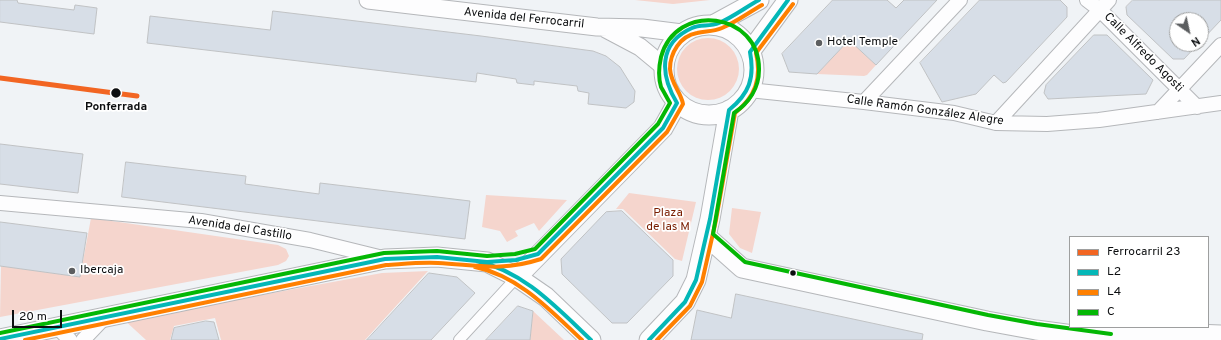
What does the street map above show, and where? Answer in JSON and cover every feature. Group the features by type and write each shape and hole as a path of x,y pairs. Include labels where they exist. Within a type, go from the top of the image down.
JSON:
{"main road":[{"path":"713,25 759,0"},
{"path":"750,52 788,0"},
{"path":"713,25 725,28 735,33 744,42 750,52 754,65 753,78 749,90 741,102 729,110 716,115 702,115 689,111 677,103 669,92 664,79 664,66 666,53 673,42 682,33 697,26 713,25"},
{"path":"517,277 663,128 677,103"},
{"path":"649,340 685,302 696,280 714,200 726,136 729,110"},
{"path":"706,236 742,268 987,321 1036,330 1110,340"},
{"path":"487,262 516,260 538,254"},
{"path":"538,254 539,276 546,297"},
{"name":"Avenida del Castillo","path":"0,339 385,258 437,257 487,262 517,277 546,297 591,340"}],"street":[{"name":"Avenida del Ferrocarril","path":"372,0 458,6 602,27 642,28 682,33"},
{"path":"864,102 960,0"},
{"name":"Calle Alfredo Agosti","path":"1087,0 1104,5 1179,90 1197,107"},
{"path":"996,123 1104,5"},
{"name":"Avenida del Ferrocarril","path":"602,27 640,47 664,66"},
{"path":"1158,112 1221,45"},
{"name":"Calle Ramón González Alegre","path":"749,90 954,113 996,123 1047,124 1099,120 1221,103"},
{"name":"Avenida del Castillo","path":"0,203 201,221 310,240 385,258"},
{"path":"459,340 517,277"},
{"path":"83,340 105,317"},
{"path":"57,327 70,340"},
{"path":"1083,336 1169,332 1221,334"}],"green space":[{"path":"635,0 710,0 673,4"},
{"path":"708,38 720,41 730,47 736,57 739,69 736,81 730,91 720,97 708,100 696,97 686,91 680,81 677,69 680,57 686,47 696,41"},
{"path":"849,40 876,65 867,75 817,74"},
{"name":"Plaza de las M","path":"629,193 696,202 682,261 675,259 623,209 616,209"},
{"path":"486,195 567,200 539,231 534,223 515,231 518,236 507,242 500,231 482,227"},
{"path":"732,208 761,212 752,253 740,248 729,234"},
{"path":"91,218 278,245 286,249 289,256 286,261 278,265 0,317 1,266 80,277"},
{"path":"428,271 365,340 221,340 215,318 174,326 170,340 146,340 122,318 190,308 382,273"},
{"path":"533,311 564,340 530,340"}],"building":[{"path":"0,0 17,0 18,3 74,10 75,5 97,8 94,34 0,22"},
{"path":"833,0 887,0 896,8 904,0 937,0 876,65 849,40 817,74 789,72 782,54"},
{"path":"980,0 1060,0 1067,7 1067,17 1006,82 1003,83 994,75 976,94 942,102 920,63"},
{"path":"1133,0 1221,0 1221,20 1209,33 1209,12 1169,12 1169,52 1191,52 1184,59 1173,59 1127,15 1126,7"},
{"path":"273,11 593,51 606,56 620,67 635,91 634,102 626,108 588,104 589,93 578,91 577,86 534,81 534,85 517,83 516,79 477,73 476,82 147,43 150,16 270,30"},
{"path":"1094,35 1107,35 1153,80 1146,94 1048,99 1044,93 1046,85"},
{"path":"0,144 83,154 78,193 0,184"},
{"path":"126,162 246,176 245,184 319,194 320,183 470,201 465,239 122,197"},
{"path":"622,211 673,260 673,276 627,323 612,323 562,274 561,259 606,212"},
{"path":"0,222 87,233 80,277 0,266"},
{"path":"429,273 457,277 475,293 431,340 367,340"},
{"path":"736,294 923,334 922,340 691,340 697,310 731,318"},
{"path":"518,306 533,311 530,340 486,340"},
{"path":"206,321 214,322 219,340 171,340 174,328"}],"rail line":[{"name":"23","path":"0,78 137,96"}],"transit line":[{"name":"L2","path":"0,339 385,259 437,257 487,262 516,260 538,254 663,128 677,103 667,82 665,71 665,61 673,42 681,34 692,28 719,23 759,0"},
{"name":"L2","path":"649,340 685,302 696,280 710,219 729,110 741,98 749,85 752,70 750,52 788,0"},
{"name":"L4","path":"657,340 690,306 702,282 716,220 735,113 748,101 755,87 758,71 756,53 793,4"},
{"name":"L4","path":"25,340 386,265 432,263 501,267 541,259 667,132 683,104 672,79 670,69 670,63 674,51 681,41 700,32 722,28 762,5"},
{"name":"C","path":"0,333 384,253 437,251 487,256 515,254 535,249 658,124 670,103 661,87 659,79 661,57 670,39 683,27 699,21 716,21 732,26 746,36 756,50 759,70 759,77 749,100 734,113 713,234 745,262 988,315 1037,324 1111,334"},
{"name":"L2","path":"476,261 493,266 525,282 539,292 591,340"},
{"name":"L4","path":"475,267 491,271 520,286 546,306 582,340"}],"place":[{"name":"Hotel Temple","path":"819,43"},
{"name":"Ponferrada","path":"116,93"},
{"name":"Ibercaja","path":"72,271"}]}
